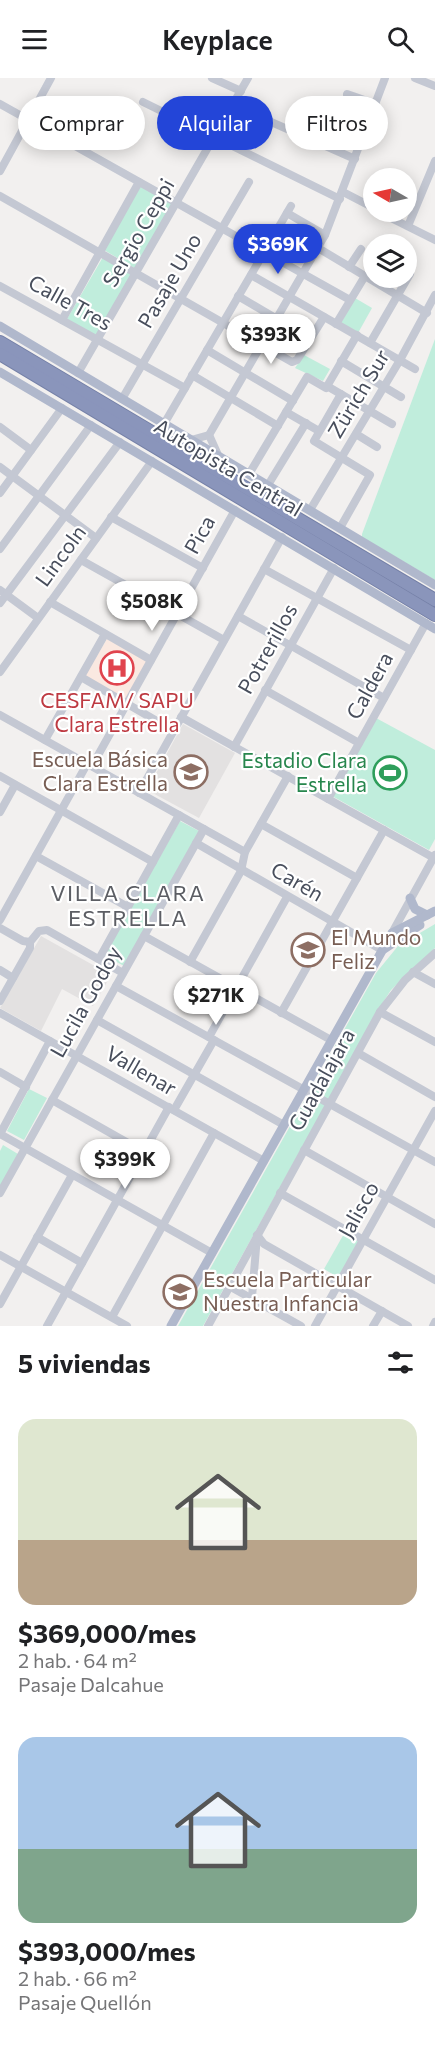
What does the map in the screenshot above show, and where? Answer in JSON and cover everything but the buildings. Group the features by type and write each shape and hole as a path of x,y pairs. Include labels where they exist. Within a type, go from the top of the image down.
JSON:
{"highway":[{"name":"Autopista Central","path":"0,342 435,600"},
{"name":"Autopista Central","path":"0,354 432,622"}],"main road":[{"path":"0,326 435,585"},
{"path":"0,372 334,568 432,622"},
{"path":"410,898 415,909 432,915"},
{"path":"171,1326 392,933 432,915"},
{"path":"382,950 432,915"}],"street":[{"path":"41,96 51,78"},
{"path":"212,78 241,92"},
{"name":"Sergio Ceppi","path":"239,96 248,78"},
{"path":"379,96 385,78"},
{"path":"415,78 435,86"},
{"path":"347,94 353,96"},
{"path":"0,104 18,114"},
{"path":"273,123 356,159"},
{"path":"0,171 18,138"},
{"path":"82,150 350,300"},
{"name":"Sergio Ceppi","path":"78,373 209,150"},
{"path":"240,150 363,204"},
{"path":"191,440 209,435 277,319 325,235 359,150"},
{"path":"408,226 435,161"},
{"path":"62,320 139,182"},
{"name":"Pasaje Uno","path":"122,399 249,182"},
{"path":"0,196 292,362 297,360 324,317"},
{"path":"164,424 289,209 325,235"},
{"path":"400,222 435,240"},
{"path":"318,248 363,275"},
{"path":"350,267 361,249"},
{"path":"251,275 415,369"},
{"path":"336,324 363,278"},
{"name":"Calle Tres","path":"0,285 185,388"},
{"path":"386,288 427,313"},
{"path":"370,343 402,288"},
{"name":"Zürich Sur","path":"310,510 400,360 435,295"},
{"path":"238,296 277,319"},
{"path":"326,387 357,336"},
{"path":"207,350 293,401"},
{"path":"341,361 402,397"},
{"path":"192,375 278,426"},
{"path":"249,474 307,377 392,424"},
{"path":"340,528 370,475 314,441 341,394"},
{"path":"0,492 62,408"},
{"path":"286,412 319,430"},
{"path":"268,485 306,423"},
{"path":"0,549 92,425"},
{"path":"0,427 31,450"},
{"path":"356,434 377,447"},
{"path":"209,435 219,456"},
{"path":"0,603 3,592 120,442"},
{"name":"Lincoln","path":"0,672 152,461"},
{"path":"0,467 96,538"},
{"name":"Pica","path":"0,920 61,811 127,704 235,510"},
{"path":"111,517 203,568"},
{"path":"139,793 282,537"},
{"path":"81,560 224,640"},
{"name":"Potrerillos","path":"234,747 334,568"},
{"path":"264,569 411,650"},
{"path":"3,592 38,618"},
{"path":"50,602 151,660"},
{"path":"238,616 384,698"},
{"name":"Caldera","path":"327,799 411,650 432,622"},
{"path":"45,740 105,634"},
{"path":"81,677 174,731"},
{"path":"266,690 359,743"},
{"path":"0,715 245,852"},
{"path":"181,717 434,857 392,933"},
{"path":"0,777 153,862"},
{"path":"190,962 242,871 245,852 288,777"},
{"path":"0,812 3,801 15,785"},
{"path":"99,959 179,815"},
{"path":"261,824 357,878"},
{"name":"Lucila Godoy","path":"0,1193 204,829"},
{"path":"281,1013 384,830"},
{"name":"Carén","path":"196,843 382,950"},
{"path":"36,856 128,907"},
{"path":"47,1326 144,1152 194,1075 237,988 288,897"},
{"path":"0,928 23,941 30,942"},
{"path":"0,1001 31,947 30,942 39,931 47,930 123,973"},
{"path":"144,936 331,1040"},
{"name":"Guadalajara","path":"208,1326 380,1012 413,972 435,953"},
{"path":"0,970 13,978"},
{"path":"413,972 435,984"},
{"path":"116,986 435,1162"},
{"path":"380,1012 435,1042"},
{"name":"Vallenar","path":"0,1013 264,1161"},
{"path":"97,1020 284,1125"},
{"path":"50,1041 0,1134 212,1253"},
{"path":"358,1053 435,1097"},
{"path":"0,1072 26,1087"},
{"path":"52,1100 144,1152"},
{"name":"Jalisco","path":"315,1326 435,1112"},
{"path":"112,1317 214,1133"},
{"path":"304,1150 435,1224"},
{"path":"0,1304 72,1174"},
{"path":"280,1193 435,1280"},
{"path":"257,1235 264,1244 408,1326"},
{"name":"Guadalajara","path":"252,1297 257,1235"},
{"path":"37,1237 82,1263"},
{"path":"0,1255 127,1326"},
{"path":"229,1286 301,1326"},
{"path":"373,1326 382,1311"}],"shaded area":[{"name":"CESFAM/ SAPU Clara Estrella","path":"107,639 148,661 126,700 85,676"},
{"name":"Escuela Básica Clara Estrella","path":"183,724 235,753 199,818 147,790"},
{"path":"41,936 111,975 93,1006 62,989 41,1031 0,1008"}],"green space":[{"path":"142,184 174,203 136,269 104,250"},
{"path":"103,257 132,274 96,336 67,319"},
{"path":"355,298 372,308 358,333 341,323"},
{"path":"435,339 435,580 362,537 362,534"},
{"path":"304,355 330,369 323,381 295,368"},
{"name":"Estadio Clara Estrella","path":"376,718 435,750 435,839 429,850 332,796"},
{"path":"180,821 199,831 124,966 104,955"},
{"path":"435,924 435,948 391,990 378,1010 203,1326 178,1326 376,973 398,946"},
{"path":"29,1089 47,1098 24,1140 7,1131"},
{"path":"3,1145 18,1154 0,1188 0,1151"},
{"path":"345,1232 361,1241 339,1278 324,1269"}],"place":[{"name":"CESFAM/ SAPU Clara Estrella","path":"117,668"},
{"name":"Escuela Básica Clara Estrella","path":"191,772"},
{"name":"Estadio Clara Estrella","path":"390,773"},
{"name":"El Mundo Feliz","path":"308,950"},
{"name":"Escuela Particular Nuestra Infancia","path":"180,1292"}],"district":[{"name":"VILLA CLARA ESTRELLA","path":"128,906"}]}
